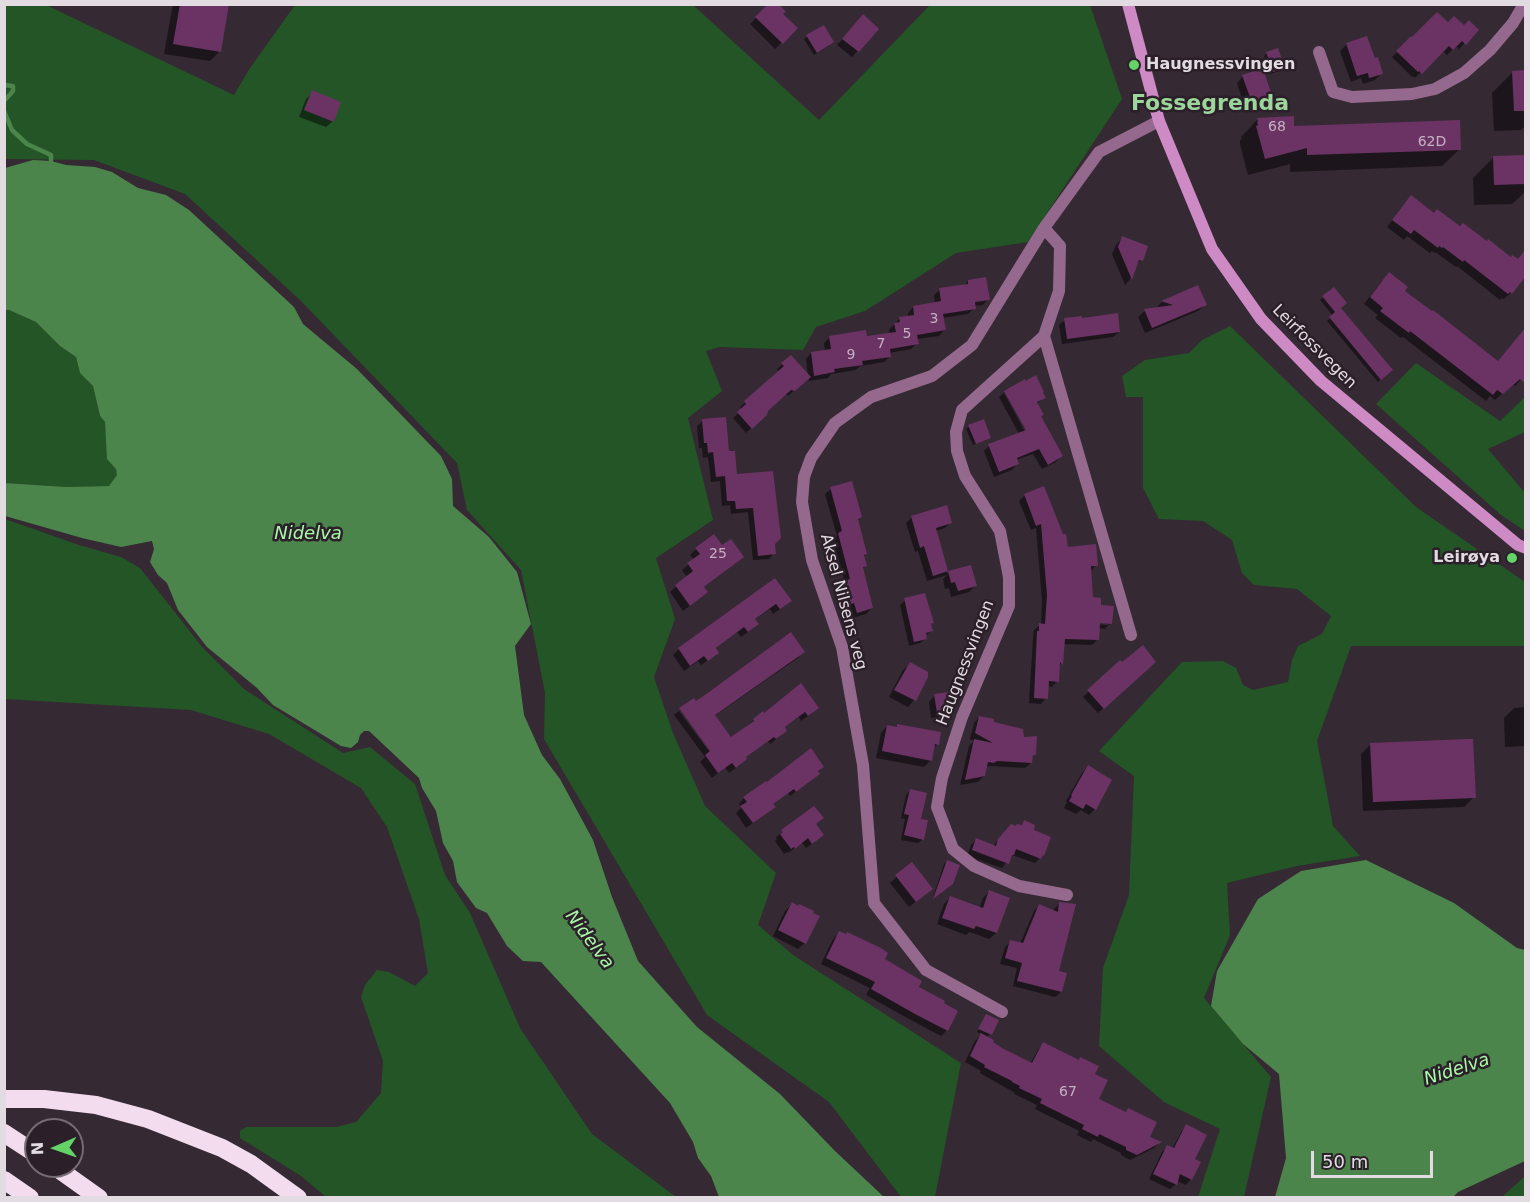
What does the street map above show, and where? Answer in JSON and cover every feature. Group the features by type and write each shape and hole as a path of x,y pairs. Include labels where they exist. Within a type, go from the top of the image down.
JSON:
{"highway":[{"path":"4,1099 44,1099 96,1105 148,1119 231,1153 298,1197"},
{"path":"4,1133 24,1146"},
{"path":"71,1178 99,1197"},
{"path":"4,1180 30,1197"}],"street":[{"name":"Leirfossvegen","path":"1128,4 1159,121 1212,249 1261,319 1321,381 1518,545 1526,548"},
{"path":"1319,52 1333,92 1352,97 1412,94 1435,89 1464,73 1490,50 1513,23 1524,4"},
{"name":"Aksel Nilsens veg","path":"1002,1012 926,970 874,903 863,765 842,647 812,560 802,502 804,477 811,458 835,423 871,397 932,376 972,345 1044,228 1099,152 1159,121"},
{"name":"Haugnessvingen","path":"1044,228 1060,246 1059,291 1044,336 962,410 956,432 957,451 965,476 1000,531 1009,577 1009,606 962,717 942,778 937,807 953,849 974,866 1019,886 1067,895"},
{"path":"1044,336 1131,635"}],"shaded area":[{"path":"5,5 46,5 234,95 250,68 295,5 693,5 819,120 930,5 1090,5 1122,99 1028,242 956,253 865,311 816,327 803,350 720,347 706,351 722,391 688,418 713,520 656,558 675,619 654,677 673,733 705,806 776,873 758,925 793,955 961,1063 935,1197 901,1197 829,1102 707,1015 544,739 545,693 521,570 467,510 457,463 301,301 185,194 94,160 5,159"},
{"path":"4,310 36,322 60,346 76,357 80,373 93,386 100,416 105,422 108,458 118,475 109,486 67,487 5,483"},
{"path":"1230,326 1416,507 1525,582 1525,646 1351,646 1317,741 1333,826 1360,856 1297,866 1227,883 1230,935 1204,998 1271,1077 1244,1197 1198,1197 1220,1129 1164,1102 1099,1046 1103,968 1129,895 1134,776 1099,751 1182,662 1223,661 1236,668 1243,685 1253,690 1288,682 1292,660 1298,646 1322,634 1331,616 1297,589 1254,585 1242,573 1232,540 1203,521 1159,519 1143,488 1143,397 1126,397 1122,376 1145,360 1189,353 1202,340"},
{"path":"1416,363 1500,421 1525,397 1525,432 1488,449 1525,493 1525,531 1501,515 1376,404"},
{"path":"5,519 121,557 140,568 203,648 244,689 343,753 370,747 415,784 445,875 470,913 520,1028 592,1134 676,1197 326,1197 301,1176 240,1138 240,1131 246,1127 336,1127 356,1122 381,1093 383,1061 361,997 365,985 377,970 389,972 415,986 428,973 419,919 387,827 361,788 269,734 191,710 5,699"},
{"path":"1525,1176 1525,1197 1502,1197"}],"water":[{"name":"Nidelva","path":"33,160 95,167 112,172 138,188 166,195 189,210 294,307 303,324 357,369 441,456 452,479 453,506 489,537 517,572 531,624 515,646 524,715 542,755 560,779 593,840 612,897 638,961 697,1027 780,1094 884,1197 719,1197 711,1176 698,1158 693,1142 670,1103 541,962 523,961 507,946 487,913 476,908 457,882 453,861 443,843 436,811 422,788 419,778 369,731 364,731 358,742 351,748 341,746 273,705 257,688 207,647 178,610 167,583 158,575 150,562 154,549 152,541 121,547 5,516 5,483 67,487 109,486 117,475 116,469 107,459 105,422 100,416 93,386 80,373 76,357 60,346 36,322 5,310 5,168"},
{"name":"Nidelva","path":"1366,860 1454,903 1517,948 1525,950 1525,1161 1458,1192 1453,1197 1275,1197 1286,1158 1279,1074 1243,1044 1211,1006 1217,971 1258,899 1301,871"}],"building":[{"path":"180,4 229,4 221,52 173,44"},
{"path":"768,4 779,4 786,12 783,14 798,28 783,44 755,17"},
{"path":"1437,12 1448,22 1454,16 1464,25 1469,20 1479,30 1466,45 1462,41 1453,50 1449,46 1422,74 1396,51"},
{"path":"863,14 879,29 859,52 842,39"},
{"path":"824,25 834,42 817,53 806,35"},
{"path":"1367,36 1375,58 1378,57 1383,74 1369,78 1368,73 1357,76 1346,43"},
{"path":"1278,48 1285,68 1273,72 1266,52"},
{"path":"1263,68 1272,96 1252,103 1242,75"},
{"path":"1526,70 1526,111 1514,111 1512,71"},
{"path":"312,90 341,102 334,122 304,110"},
{"path":"1294,116 1294,126 1460,120 1461,150 1307,155 1307,148 1265,159 1256,126 1258,125 1257,118"},
{"path":"1526,155 1526,184 1494,185 1493,156"},
{"path":"1411,195 1434,213 1437,209 1460,226 1463,223 1511,257 1512,255 1518,259 1526,249 1526,276 1512,294 1510,292 1508,294 1443,247 1438,248 1414,230 1411,234 1392,220"},
{"path":"1122,236 1148,246 1143,261 1139,260 1132,280 1118,247"},
{"path":"1389,272 1408,287 1405,291 1498,361 1526,327 1526,384 1520,379 1503,394 1497,390 1493,395 1410,331 1409,333 1380,311 1383,308 1370,297"},
{"path":"986,277 990,300 975,302 976,309 943,314 946,330 917,335 919,344 890,349 891,357 862,361 863,365 834,369 835,372 814,376 811,352 831,349 829,336 866,330 867,336 896,332 894,323 900,322 899,317 914,315 913,306 941,301 939,288 968,284 968,280"},
{"path":"1198,285 1207,305 1152,328 1144,309 1173,305 1161,301"},
{"path":"1334,287 1347,303 1341,308 1393,370 1381,380 1329,317 1335,312 1322,296"},
{"path":"1118,313 1120,332 1067,339 1064,318"},
{"path":"791,355 811,377 795,391 791,390 752,429 737,412 746,404 744,401 784,366 781,363"},
{"path":"1036,375 1046,398 1037,402 1044,415 1041,416 1063,456 1048,465 1039,449 1017,458 1019,464 999,472 988,444 1026,430 1004,391"},
{"path":"726,417 729,451 735,451 737,474 773,471 781,538 775,544 776,554 758,556 753,508 736,509 735,501 727,501 725,476 716,477 713,452 708,453 707,443 704,443 702,419"},
{"path":"984,419 991,438 976,444 968,425"},
{"path":"852,481 862,517 858,519 867,554 864,555 867,566 863,567 873,608 857,613 854,603 851,604 845,581 850,579 838,533 842,531 830,487"},
{"path":"1044,486 1063,534 1066,534 1068,547 1096,544 1098,566 1091,566 1093,597 1101,598 1101,605 1114,606 1112,624 1100,623 1099,640 1065,639 1059,682 1049,681 1048,699 1034,698 1037,631 1039,631 1039,623 1045,624 1047,595 1041,524 1036,526 1024,494"},
{"path":"947,505 952,523 936,528 948,571 933,576 924,546 920,548 911,516"},
{"path":"714,534 722,545 731,539 744,557 704,587 708,592 690,606 675,585 693,571 687,563 700,554 695,548"},
{"path":"971,565 977,586 958,591 955,582 951,583 948,571"},
{"path":"775,578 792,601 780,609 776,604 755,619 759,624 748,632 744,627 716,648 719,653 708,661 704,656 690,666 678,648"},
{"path":"925,593 934,623 931,624 933,631 926,633 927,639 914,642 904,598"},
{"path":"791,632 805,652 715,715 731,737 801,683 819,708 808,716 805,712 785,727 787,731 776,739 774,737 746,757 747,759 736,768 732,763 718,773 705,755 710,751 679,708 694,698 696,701"},
{"path":"1143,645 1156,662 1104,709 1087,690 1120,660 1122,662"},
{"path":"910,662 928,672 928,677 916,701 894,690"},
{"path":"949,692 951,711 937,713 934,694"},
{"path":"979,716 1023,729 1024,737 1037,736 1036,755 1033,755 1032,763 988,762 985,776 965,780 974,739 993,743 975,733"},
{"path":"897,724 941,732 939,745 935,744 932,761 882,751 887,725 897,727"},
{"path":"1473,739 1476,798 1373,802 1370,743"},
{"path":"811,748 824,767 818,771 820,774 796,792 794,789 773,804 776,807 753,823 740,806 747,802 743,797 767,782"},
{"path":"1088,765 1112,780 1096,810 1086,804 1083,809 1069,801"},
{"path":"910,789 927,793 921,819 928,820 924,840 904,835 909,815 904,814"},
{"path":"814,806 824,818 816,824 824,835 812,844 808,838 795,849 794,847 791,849 780,834 783,832 781,830"},
{"path":"1024,820 1035,825 1034,830 1051,837 1041,859 1016,849 1009,864 972,850 976,838 996,846 998,839 1011,824 1022,825"},
{"path":"947,860 960,865 953,884 933,899"},
{"path":"912,862 933,889 916,902 895,875"},
{"path":"989,890 1010,898 997,933 976,926 974,929 942,918 950,896 983,908"},
{"path":"792,902 820,916 806,944 778,930"},
{"path":"1059,902 1076,904 1059,971 1067,973 1062,992 1017,981 1022,963 1005,958 1010,940 1023,943 1039,904 1058,912"},
{"path":"839,931 846,934 847,932 881,948 888,953 885,959 922,981 919,987 958,1011 948,1031 871,989 875,982 826,958"},
{"path":"986,1014 999,1020 992,1035 978,1029"},
{"path":"981,1033 994,1040 993,1042 1002,1048 1032,1063 1043,1042 1079,1060 1080,1057 1099,1066 1095,1074 1108,1080 1099,1099 1126,1112 1128,1108 1157,1122 1150,1137 1162,1142 1137,1155 1099,1134 1098,1137 1082,1129 1084,1125 1040,1103 1042,1099 1019,1088 1020,1086 984,1067 985,1065 970,1056"},
{"path":"1186,1124 1207,1135 1195,1159 1201,1162 1192,1180 1180,1174 1177,1185 1153,1174 1167,1145 1174,1148"}],"waterway":[{"path":"4,85 13,86 13,91 4,101"},
{"path":"4,111 12,130 27,144 51,155 51,161"}],"place":[{"name":"Haugnessvingen","path":"1134,65"},
{"name":"Leirøya","path":"1512,558"}],"district":[{"name":"Fossegrenda","path":"1210,104"}]}
